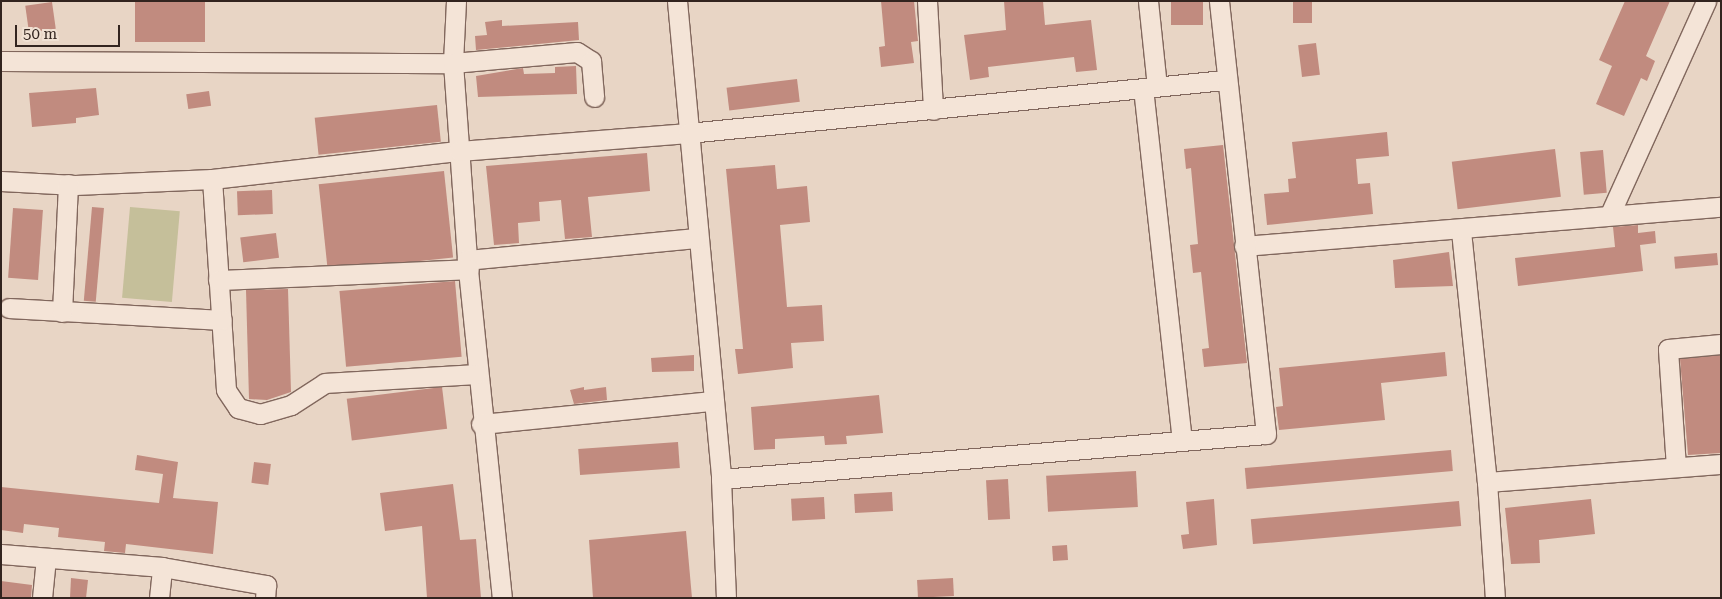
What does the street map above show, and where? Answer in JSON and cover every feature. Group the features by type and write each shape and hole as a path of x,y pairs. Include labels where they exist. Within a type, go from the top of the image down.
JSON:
{"lane":[{"path":"456,1 453,63 476,374 502,598"},
{"path":"676,1 721,479 726,598"},
{"path":"927,1 933,110"},
{"path":"1148,1 1150,87 1182,439"},
{"path":"721,479 1182,439 1266,434 1225,80 1219,1"},
{"path":"1610,214 1706,1"},
{"path":"1,61 453,63 583,54 591,61 594,97"},
{"path":"1,181 68,184 212,180 459,151 688,133 1225,80"},
{"path":"212,180 226,390 238,408 260,414 291,405 325,383 476,374"},
{"path":"62,312 68,184"},
{"path":"1244,246 1462,231 1610,214 1721,207"},
{"path":"1462,231 1487,482 1495,598"},
{"path":"218,280 468,264 697,238"},
{"path":"9,308 222,320"},
{"path":"1676,466 1668,349 1721,344"},
{"path":"481,424 714,401"},
{"path":"1487,482 1721,464"},
{"path":"1,554 162,567 266,585 265,598"},
{"path":"42,598 46,558"},
{"path":"159,598 162,567"}],"shaded area":[{"path":"130,207 180,211 172,302 122,298"}],"building":[{"path":"135,1 205,1 205,42 135,42"},
{"path":"881,1 914,1 918,41 911,42 914,63 881,67 879,47 885,46"},
{"path":"1004,1 1043,1 1045,25 1091,20 1097,70 1076,72 1074,57 988,67 989,77 970,80 964,35 1006,30"},
{"path":"1171,1 1203,1 1203,25 1171,25"},
{"path":"1293,1 1312,1 1312,23 1293,23"},
{"path":"1625,1 1670,1 1646,56 1655,61 1647,81 1641,78 1624,116 1596,104 1612,66 1599,60"},
{"path":"52,2 56,29 29,32 25,6"},
{"path":"502,20 502,26 578,22 579,40 476,50 475,36 487,35 485,22"},
{"path":"1316,43 1320,75 1302,77 1298,45"},
{"path":"576,66 577,94 478,97 476,76 523,68 524,74 555,73 555,67"},
{"path":"797,79 800,102 729,110 727,88"},
{"path":"96,88 99,115 76,118 76,123 32,127 29,93"},
{"path":"209,91 211,106 188,109 186,94"},
{"path":"437,105 441,142 319,155 315,118"},
{"path":"1387,132 1389,156 1356,159 1358,184 1370,183 1373,214 1267,225 1264,194 1289,192 1288,179 1296,178 1292,142"},
{"path":"1223,145 1247,363 1204,367 1202,349 1209,348 1201,272 1193,273 1190,245 1198,244 1191,168 1186,169 1184,149"},
{"path":"1555,149 1561,197 1458,209 1452,162"},
{"path":"1603,150 1607,193 1584,195 1580,152"},
{"path":"647,153 650,191 588,197 592,237 565,239 561,200 539,202 540,221 518,223 519,243 494,245 486,166"},
{"path":"775,165 777,189 807,186 810,222 780,225 787,307 822,305 824,341 791,343 793,368 738,374 735,349 743,349 726,169"},
{"path":"444,171 453,258 328,271 319,184"},
{"path":"272,190 273,214 238,215 237,191"},
{"path":"92,207 104,208 96,302 84,301"},
{"path":"13,208 43,210 38,280 8,278"},
{"path":"1638,225 1638,233 1655,231 1656,243 1640,245 1643,271 1518,286 1515,258 1615,247 1613,227"},
{"path":"276,233 279,258 243,262 240,237"},
{"path":"1449,252 1453,286 1395,288 1393,260"},
{"path":"1717,253 1718,265 1675,269 1674,257"},
{"path":"455,281 462,357 346,367 339,291"},
{"path":"288,289 291,392 267,400 249,399 246,290"},
{"path":"1445,352 1447,376 1381,383 1385,420 1279,430 1276,407 1283,406 1279,368"},
{"path":"694,355 694,371 652,372 651,358"},
{"path":"1721,355 1721,453 1688,455 1680,359"},
{"path":"442,387 447,429 352,440 347,399"},
{"path":"584,387 584,390 606,387 607,400 574,404 570,390"},
{"path":"879,395 883,433 846,436 847,444 825,445 824,436 775,439 775,449 754,450 751,407"},
{"path":"678,442 680,468 580,475 578,449"},
{"path":"1451,450 1453,471 1247,489 1245,468"},
{"path":"137,455 178,462 173,498 218,502 213,554 126,544 125,553 104,551 105,542 58,537 59,528 24,524 23,533 1,530 1,487 159,503 163,474 135,470"},
{"path":"254,462 271,464 268,485 251,483"},
{"path":"1136,471 1138,507 1048,512 1046,476"},
{"path":"1008,479 1010,519 988,520 986,480"},
{"path":"453,484 460,540 476,539 481,598 427,598 422,526 385,531 380,493"},
{"path":"892,492 893,511 855,513 854,494"},
{"path":"824,497 825,519 792,521 791,499"},
{"path":"1214,499 1217,545 1183,549 1181,535 1189,534 1186,502"},
{"path":"1591,499 1595,534 1539,540 1540,563 1511,564 1505,508"},
{"path":"1459,501 1461,526 1253,544 1251,519"},
{"path":"686,531 692,598 593,598 589,540"},
{"path":"1067,545 1068,560 1053,561 1052,546"},
{"path":"71,578 88,580 86,598 70,598"},
{"path":"953,578 954,596 918,598 917,580"},
{"path":"1,581 32,585 31,598 1,598"}]}
